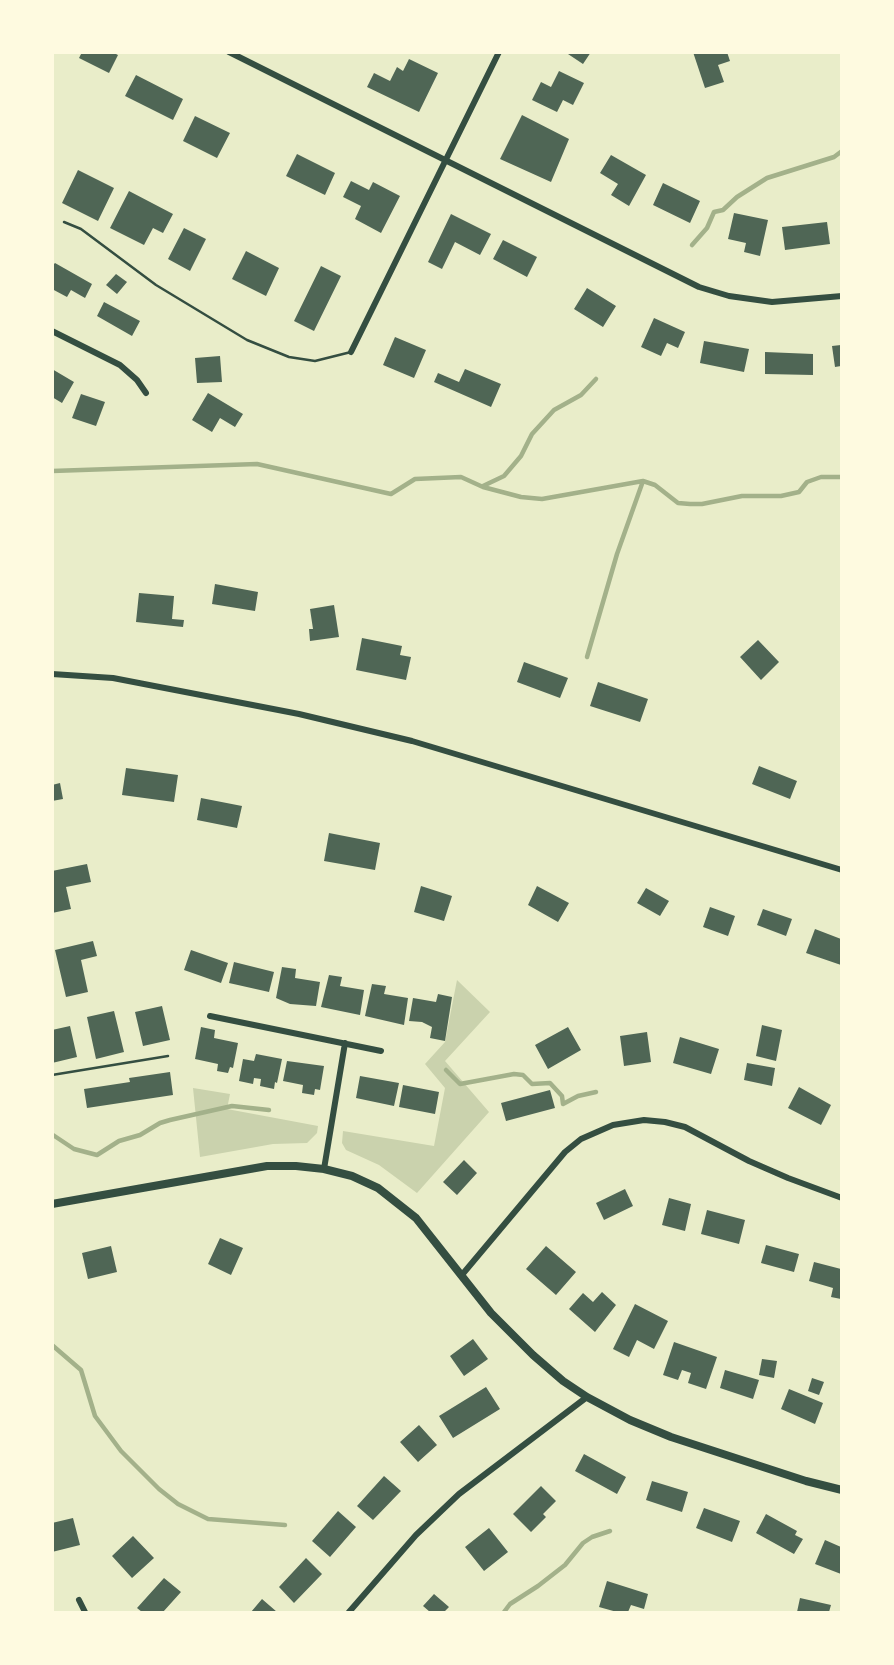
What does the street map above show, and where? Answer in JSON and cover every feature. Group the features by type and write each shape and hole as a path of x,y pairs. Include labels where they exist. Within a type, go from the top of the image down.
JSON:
{"street":[{"path":"229,52 699,287 729,296 772,302 842,296"},
{"path":"351,352 499,52"},
{"path":"52,331 120,365 137,380 146,393"},
{"path":"52,674 113,678 299,714 412,741 842,870"},
{"path":"210,1016 381,1051"},
{"path":"324,1169 345,1043"},
{"path":"461,1276 565,1152 581,1139 613,1125 644,1120 685,1127 759,1166 842,1198"},
{"path":"52,1204 267,1166 324,1169 366,1181 401,1204 416,1218 491,1312 533,1355 563,1381 587,1397 630,1420 671,1437 842,1490"},
{"path":"349,1612 416,1535 459,1494 587,1397"},
{"path":"79,1600 85,1612"}],"lane":[{"path":"64,222 81,229 156,285 247,340 289,357 315,361 351,352"},
{"path":"52,1075 168,1056"}],"green space":[{"path":"457,980 490,1012 445,1061 489,1112 417,1193 379,1165 346,1150 342,1143 343,1131 434,1146 445,1088 425,1064 445,1042"},
{"path":"193,1088 230,1094 227,1109 318,1126 317,1133 307,1143 273,1144 200,1157"}],"building":[{"path":"82,52 112,52 118,55 109,73 79,58"},
{"path":"565,52 591,52 583,64"},
{"path":"693,52 727,52 730,61 718,65 724,82 705,88"},
{"path":"409,59 438,73 419,112 367,87 374,73 390,81 397,67 403,71"},
{"path":"559,71 584,83 573,105 563,100 557,112 532,100 541,82 551,87"},
{"path":"136,75 183,99 173,120 125,96"},
{"path":"522,115 569,139 551,182 500,159"},
{"path":"195,116 230,133 217,158 183,141"},
{"path":"297,154 335,173 325,195 286,176"},
{"path":"611,155 646,175 629,206 611,195 618,184 600,173"},
{"path":"78,170 114,188 98,221 62,203"},
{"path":"351,181 369,190 373,182 400,196 381,233 355,219 361,206 343,197"},
{"path":"663,183 700,201 690,223 653,205"},
{"path":"129,191 173,214 163,233 153,228 144,245 110,228"},
{"path":"734,213 768,220 760,256 744,252 746,243 728,239"},
{"path":"451,214 491,234 480,255 455,242 442,269 428,262"},
{"path":"827,222 830,244 785,250 782,227"},
{"path":"184,228 206,239 190,271 168,259"},
{"path":"503,240 537,257 527,277 493,259"},
{"path":"246,251 279,268 266,296 232,279"},
{"path":"55,263 92,284 85,298 71,290 67,297 52,289 52,266"},
{"path":"321,266 341,276 314,331 294,321"},
{"path":"116,274 127,282 117,294 106,285"},
{"path":"587,288 616,306 603,327 574,309"},
{"path":"104,302 140,321 132,336 97,316"},
{"path":"654,318 685,332 678,348 667,343 661,356 641,347"},
{"path":"395,337 426,350 414,378 383,365"},
{"path":"704,341 749,349 744,372 700,363"},
{"path":"841,345 841,366 835,367 832,346"},
{"path":"765,352 813,354 813,375 765,374"},
{"path":"220,356 222,382 197,383 195,358"},
{"path":"52,369 74,382 62,403 52,397"},
{"path":"465,369 501,384 491,407 434,382 438,373 459,382"},
{"path":"208,393 243,414 235,427 220,418 212,432 192,420"},
{"path":"81,394 105,402 96,426 72,418"},
{"path":"215,584 258,592 255,611 212,604"},
{"path":"139,593 174,596 172,619 184,620 183,627 136,622"},
{"path":"334,605 339,637 310,641 309,629 313,629 310,609"},
{"path":"362,638 402,646 400,655 411,657 406,680 356,670"},
{"path":"758,640 779,662 761,680 740,657"},
{"path":"524,662 568,678 560,698 517,682"},
{"path":"598,682 648,699 640,722 590,706"},
{"path":"759,766 797,781 790,799 752,784"},
{"path":"126,768 178,775 174,802 122,795"},
{"path":"60,783 63,799 52,801 52,785"},
{"path":"201,798 242,806 237,828 197,820"},
{"path":"329,833 380,843 375,870 324,861"},
{"path":"87,864 91,882 66,887 71,909 52,913 52,871"},
{"path":"421,886 452,896 444,921 414,912"},
{"path":"537,886 569,903 558,922 528,905"},
{"path":"646,888 669,901 660,916 637,903"},
{"path":"710,907 735,916 728,936 703,927"},
{"path":"763,909 792,919 786,936 757,925"},
{"path":"815,929 841,939 841,965 806,953"},
{"path":"93,941 97,956 81,960 88,992 66,997 55,950"},
{"path":"191,950 228,963 221,983 184,970"},
{"path":"234,962 274,972 269,992 229,983"},
{"path":"282,967 296,969 295,978 320,982 316,1006 290,1004 276,998"},
{"path":"329,975 342,977 340,986 364,990 360,1015 321,1007"},
{"path":"372,984 386,986 384,994 408,998 404,1025 365,1016"},
{"path":"438,994 452,997 445,1041 430,1038 432,1027 422,1022 409,1021 413,998 436,1002"},
{"path":"162,1006 170,1040 143,1046 135,1012"},
{"path":"114,1011 124,1052 96,1059 87,1017"},
{"path":"762,1025 782,1030 776,1061 756,1056"},
{"path":"70,1026 77,1057 52,1063 52,1030"},
{"path":"201,1027 215,1030 214,1038 238,1043 233,1068 230,1067 228,1073 217,1071 218,1064 195,1059"},
{"path":"568,1027 581,1050 548,1069 535,1045"},
{"path":"647,1032 651,1062 624,1066 620,1036"},
{"path":"680,1037 719,1049 711,1074 673,1063"},
{"path":"256,1054 282,1059 274,1089 260,1086 261,1079 254,1078 253,1084 239,1081 243,1059 254,1061"},
{"path":"287,1061 324,1066 320,1090 315,1089 314,1095 302,1093 303,1085 283,1081"},
{"path":"747,1063 775,1068 772,1086 744,1080"},
{"path":"170,1072 173,1095 87,1108 84,1089"},
{"path":"360,1076 399,1083 394,1106 356,1098"},
{"path":"403,1085 439,1092 435,1114 399,1107"},
{"path":"799,1087 831,1105 821,1125 788,1108"},
{"path":"550,1090 555,1108 506,1121 501,1103"},
{"path":"464,1160 477,1173 457,1195 443,1182"},
{"path":"625,1189 633,1206 604,1220 596,1203"},
{"path":"669,1198 691,1204 685,1231 662,1225"},
{"path":"707,1210 745,1220 739,1244 701,1234"},
{"path":"220,1238 243,1248 231,1275 208,1264"},
{"path":"766,1245 799,1254 794,1272 761,1263"},
{"path":"111,1246 117,1272 88,1279 82,1253"},
{"path":"546,1246 576,1272 556,1295 526,1269"},
{"path":"814,1262 841,1269 841,1299 831,1297 833,1288 809,1281"},
{"path":"602,1292 616,1305 595,1332 569,1309 583,1293 593,1302"},
{"path":"635,1304 668,1321 654,1349 637,1340 629,1357 613,1349"},
{"path":"473,1339 488,1359 464,1376 450,1356"},
{"path":"674,1342 717,1357 706,1389 688,1383 691,1373 682,1370 678,1380 663,1375"},
{"path":"762,1359 777,1361 774,1378 759,1375"},
{"path":"725,1370 759,1380 753,1399 720,1388"},
{"path":"812,1378 824,1382 819,1395 808,1391"},
{"path":"486,1387 500,1409 453,1438 439,1416"},
{"path":"789,1389 823,1403 815,1424 781,1409"},
{"path":"419,1425 437,1445 418,1462 400,1442"},
{"path":"584,1454 626,1477 617,1494 575,1471"},
{"path":"384,1476 401,1491 373,1520 357,1506"},
{"path":"652,1481 688,1492 682,1512 646,1500"},
{"path":"541,1486 556,1501 543,1514 546,1517 531,1532 513,1514"},
{"path":"704,1508 740,1521 732,1542 696,1528"},
{"path":"338,1511 356,1527 330,1557 312,1541"},
{"path":"766,1514 797,1531 795,1535 803,1539 794,1554 756,1533"},
{"path":"73,1518 80,1545 52,1552 52,1523"},
{"path":"489,1528 508,1552 484,1571 465,1547"},
{"path":"133,1536 154,1558 132,1578 112,1556"},
{"path":"825,1540 841,1547 841,1574 815,1564"},
{"path":"306,1558 322,1574 294,1603 279,1587"},
{"path":"164,1578 181,1592 163,1612 142,1612 137,1608"},
{"path":"607,1581 648,1594 644,1609 631,1605 628,1612 617,1612 599,1607"},
{"path":"434,1594 449,1607 444,1612 430,1612 423,1606"},
{"path":"800,1598 831,1605 829,1612 797,1612"},
{"path":"262,1599 277,1612 251,1612"}],"waterway":[{"path":"692,245 707,228 714,212 723,210 737,197 767,178 834,157 842,151"},
{"path":"483,486 504,476 521,456 532,434 554,410 581,395 596,379"},
{"path":"52,471 257,464 391,494 415,479 461,477 483,487 521,497 542,499 643,481 655,485 678,503 690,504 742,496 781,496 799,492 807,482 821,477 842,477"},
{"path":"587,657 617,554 643,481"},
{"path":"446,1070 460,1084 514,1074 523,1075 532,1084 550,1083 562,1096 563,1104 578,1096 596,1092"},
{"path":"53,1135 74,1149 97,1155 119,1141 140,1135 170,1120 232,1106 269,1110"},
{"path":"52,1345 81,1370 95,1416 121,1451 178,1504 208,1519 285,1525"},
{"path":"504,1612 510,1604 565,1565 583,1543 610,1531"}]}
